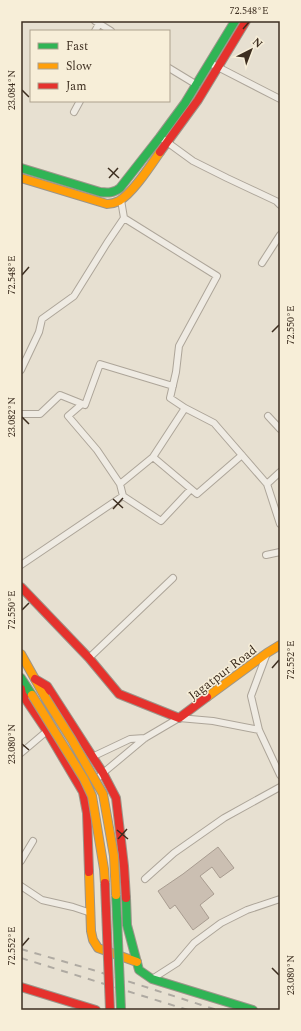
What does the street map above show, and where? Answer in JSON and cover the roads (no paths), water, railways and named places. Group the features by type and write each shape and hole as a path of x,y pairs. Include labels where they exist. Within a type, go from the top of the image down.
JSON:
{"street":[{"path":"21,168 89,189 113,193 120,188 160,137 196,85 235,21"},
{"path":"21,178 107,204 115,203 121,200 130,192 194,106 246,21"},
{"path":"97,22 109,30"},
{"path":"210,63 280,99"},
{"path":"170,69 196,85"},
{"path":"74,112 79,102"},
{"path":"160,137 193,160 276,201 280,205"},
{"path":"21,370 39,332 42,319 74,296 124,218 121,200"},
{"path":"124,218 217,276 179,346 176,372 170,398 214,423 267,484 280,524"},
{"path":"262,263 280,235"},
{"path":"173,386 100,364 85,405 82,404 68,416 97,450 120,484 123,496 161,521 191,489"},
{"path":"21,414 40,414 60,395 82,404"},
{"path":"120,484 153,457 186,408"},
{"path":"268,416 280,429"},
{"path":"153,457 197,494 242,456"},
{"path":"267,484 280,472"},
{"path":"21,564 123,496"},
{"path":"266,555 280,552"},
{"path":"89,658 173,578"},
{"path":"21,587 89,658 119,694 180,718 214,721 259,730"},
{"name":"Jagatpur Road","path":"180,718 267,653 280,645"},
{"path":"267,653 251,696 259,730 280,775"},
{"path":"21,654 34,679 72,740 103,794 114,856 121,1010"},
{"path":"21,678 84,779 92,796 104,869 110,1010"},
{"path":"34,679 47,686 103,773 116,798 124,866 127,925 139,970 152,978 253,1010"},
{"path":"21,689 22,694 47,731 83,792 87,813 91,931 93,940 98,948 137,962"},
{"path":"83,792 145,738 180,718"},
{"path":"21,753 47,731"},
{"path":"92,757 130,739 145,738"},
{"path":"145,879 174,854 224,818 280,786"},
{"path":"21,861 33,841"},
{"path":"21,886 42,900 91,913"},
{"path":"152,978 178,963 194,943 221,923 247,910 280,900"},
{"path":"21,987 96,1010"}],"railway":[{"path":"21,949 93,970 217,1010"},
{"path":"21,958 188,1010"}]}
